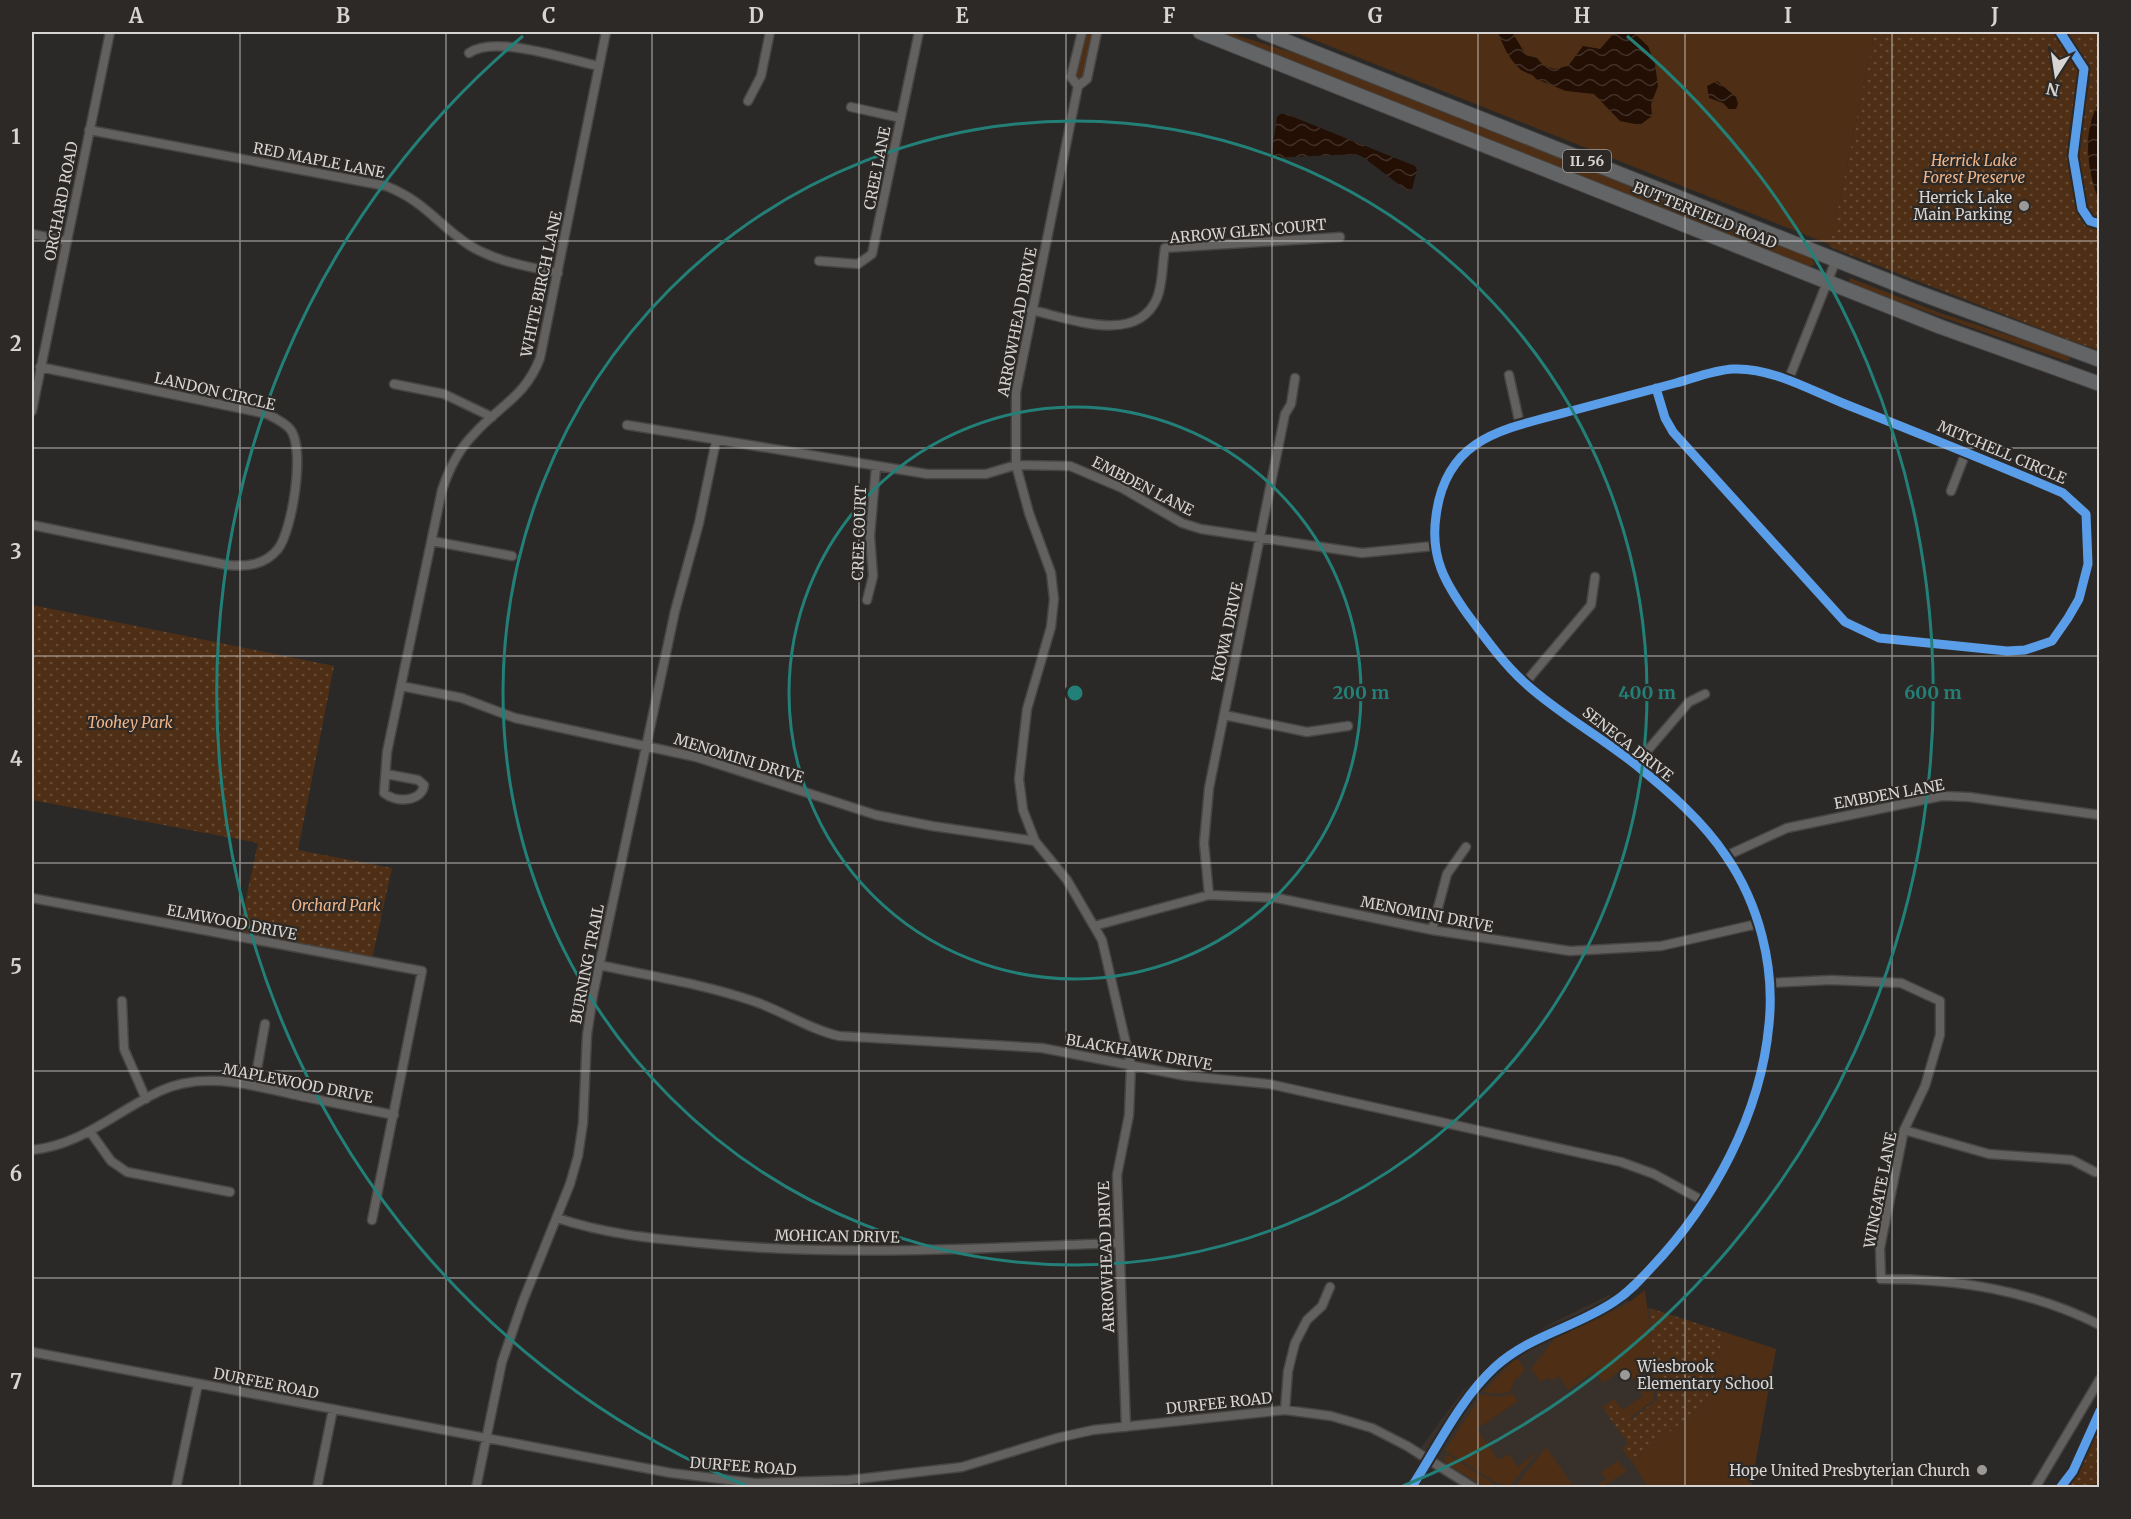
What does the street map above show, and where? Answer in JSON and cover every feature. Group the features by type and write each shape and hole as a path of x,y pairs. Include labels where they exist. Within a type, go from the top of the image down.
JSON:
{"main road":[{"name":"BUTTERFIELD ROAD","path":"1200,32 1983,343 2100,384"},
{"name":"BUTTERFIELD ROAD","path":"1263,32 1836,260 2100,360"}],"street":[{"name":"ORCHARD ROAD","path":"32,411 110,32"},
{"name":"WHITE BIRCH LANE","path":"386,774 418,780 424,785 423,793 418,798 388,796 384,793 387,752 442,490 452,465 465,444 516,397 537,365 558,273 606,32"},
{"path":"748,101 761,76 770,32"},
{"name":"CREE LANE","path":"819,261 858,264 872,254 919,32"},
{"name":"ARROWHEAD DRIVE","path":"1078,86 1071,77 1082,32"},
{"name":"ARROWHEAD DRIVE","path":"1097,32 1087,79 1078,86 1016,392 1016,465 1029,513 1051,573 1054,599 1051,627 1026,709 1020,754 1020,792 1023,810 1035,841 1067,880 1094,926 1107,957 1131,1065 1129,1115 1117,1174 1126,1427"},
{"path":"469,53 484,46 506,46 599,66"},
{"path":"851,107 901,118"},
{"name":"RED MAPLE LANE","path":"89,130 386,186 419,202 461,239 481,252 505,261 558,273"},
{"path":"32,234 67,241"},
{"name":"ARROW GLEN COURT","path":"1031,310 1119,326 1139,321 1156,301 1165,248 1340,237"},
{"path":"1788,381 1836,260"},
{"name":"LANDON CIRCLE","path":"32,525 227,565 250,566 269,557 284,539 298,465 296,440 290,429 267,414 40,368"},
{"name":"MITCHELL CIRCLE","path":"1726,369 1761,371 2063,493 2086,514 2088,564 2079,598 2052,641 2025,650 2007,651 1879,638 1845,622 1673,432 1665,418 1656,388 1726,369"},
{"path":"1509,375 1520,425"},
{"name":"KIOWA DRIVE","path":"1209,895 1204,826 1259,540 1285,414 1291,404 1295,378"},
{"path":"394,384 450,396 492,417"},
{"name":"SENECA DRIVE","path":"1411,1488 1459,1411 1498,1364 1515,1350 1613,1303 1633,1288 1678,1238 1705,1202 1734,1146 1756,1088 1769,1028 1768,961 1745,889 1726,856 1698,822 1635,765 1525,683 1494,649 1463,608 1446,581 1433,546 1439,498 1458,456 1484,438 1520,425 1656,388"},
{"name":"EMBDEN LANE","path":"627,425 927,474 962,476 986,474 1016,465 1060,464 1078,468 1139,496 1189,526 1259,540 1362,553 1433,546"},
{"name":"BURNING TRAIL","path":"476,1488 485,1438 510,1336 570,1184 580,1143 587,1035 599,965 646,746 716,441"},
{"path":"1951,491 1966,452"},
{"name":"CREE COURT","path":"867,600 873,576 870,536 876,467"},
{"path":"432,541 512,556"},
{"path":"1525,683 1591,605 1595,577"},
{"name":"MENOMINI DRIVE","path":"401,686 462,698 515,718 718,763 876,815 932,826 1035,841"},
{"path":"1635,765 1689,702 1705,694"},
{"path":"1224,715 1307,732 1348,726"},
{"name":"EMBDEN LANE","path":"1726,856 1778,830 1942,796 1969,797 2100,815"},
{"path":"1432,930 1447,874 1466,847"},
{"name":"MENOMINI DRIVE","path":"1094,926 1209,895 1250,895 1287,899 1432,930 1540,948 1603,951 1661,946 1757,924"},
{"name":"ELMWOOD DRIVE","path":"32,898 422,971 394,1115"},
{"name":"BLACKHAWK DRIVE","path":"599,965 739,996 772,1008 817,1030 839,1036 1042,1048 1200,1078 1269,1083 1621,1162 1662,1177 1705,1202"},
{"name":"WINGATE LANE","path":"1770,983 1831,980 1901,982 1912,985 1940,1001 1941,1028 1925,1086 1904,1130 1880,1248 1881,1280 1946,1281 2002,1289 2049,1303 2100,1325"},
{"path":"122,1001 124,1049 146,1099"},
{"path":"254,1086 265,1024"},
{"name":"MAPLEWOOD DRIVE","path":"32,1150 53,1147 91,1133 170,1087 194,1082 219,1081 254,1086 394,1115"},
{"path":"372,1220 394,1115"},
{"path":"1904,1130 1989,1154 2072,1160 2096,1172"},
{"path":"91,1133 111,1161 127,1172 230,1192"},
{"name":"MOHICAN DRIVE","path":"557,1218 615,1234 793,1250 870,1251 1119,1243"},
{"path":"1285,1410 1288,1371 1295,1343 1307,1320 1322,1306 1330,1287"},
{"name":"DURFEE ROAD","path":"32,1352 701,1478 794,1484 962,1467 1057,1438 1126,1427 1285,1410 1331,1416 1372,1428 1474,1488"},
{"path":"2035,1488 2100,1379"},
{"path":"176,1488 198,1384"},
{"path":"317,1488 333,1409"}],"shaded area":[{"name":"Wiesbrook Elementary School","path":"1609,1295 1776,1349 1751,1487 1462,1487 1413,1458 1462,1392 1496,1357 1552,1323"}],"green space":[{"path":"1086,32 1093,32 1083,79 1080,82 1076,79"},
{"path":"1216,32 1227,32 1332,65 1812,257 1815,264 1808,268"},
{"path":"1294,32 1875,32 1835,223 2081,344"},
{"name":"Herrick Lake Forest Preserve","path":"1875,32 2099,32 2099,350 1830,247"},
{"path":"1850,278 1940,313 2069,355 2070,360 2066,361 1849,284"},
{"name":"Toohey Park","path":"32,605 334,666 298,850 392,868 372,959 239,931 258,843 32,800"},
{"path":"1645,1290 1654,1366 1632,1380 1624,1368 1603,1383 1595,1371 1568,1390 1559,1376 1551,1381 1548,1377 1541,1382 1531,1369 1555,1338 1627,1304"},
{"path":"1649,1308 1724,1332 1707,1402 1632,1462 1622,1449 1628,1443 1602,1407 1614,1399 1631,1420 1657,1400"},
{"path":"1724,1332 1776,1349 1751,1487 1648,1487 1632,1462 1707,1402"},
{"path":"1514,1360 1519,1360 1525,1369 1519,1378 1516,1377 1510,1392 1497,1394 1483,1392"},
{"path":"1654,1371 1654,1400 1629,1419 1622,1410 1643,1396 1635,1385"},
{"path":"1482,1394 1498,1397 1513,1394 1518,1401 1477,1429 1498,1460 1509,1454 1518,1467 1538,1451 1509,1487 1495,1482 1445,1450"},
{"path":"2099,1417 2099,1483 2082,1487 2064,1487"},
{"path":"1546,1447 1574,1487 1515,1487"},
{"path":"1447,1454 1499,1487 1485,1487 1446,1463 1444,1460"},
{"path":"1618,1461 1627,1471 1602,1487 1598,1487 1606,1479 1601,1472"}],"water":[{"path":"1498,32 1512,32 1526,55 1537,58 1543,65 1554,69 1568,66 1583,46 1600,49 1615,32 1633,32 1648,46 1655,64 1658,86 1651,104 1652,116 1640,125 1620,121 1594,94 1566,91 1536,79 1520,69 1513,61"},
{"path":"1717,81 1736,97 1738,104 1736,109 1729,109 1723,103 1709,98 1707,86"},
{"path":"2099,103 2099,200 2089,164 2088,138"},
{"path":"1280,114 1286,114 1415,166 1417,170 1412,189 1406,190 1356,154 1271,158 1277,117"}],"cycle path":[{"path":"2060,32 2084,69 2073,156 2082,209 2090,221 2100,224"},
{"path":"1411,1488 1460,1409 1495,1367 1523,1347 1585,1318 1620,1297 1634,1286 1674,1243 1713,1186 1744,1124 1756,1091 1764,1058 1770,1002 1767,958 1756,915 1738,875 1717,843 1684,807 1648,775 1525,683 1495,650 1452,592 1441,569 1435,544 1436,516 1442,489 1452,468 1466,452 1482,440 1502,431 1547,417 1711,373 1747,369 1790,380 2063,493 2086,514 2088,564 2079,599 2052,641 2025,650 2007,651 1879,638 1845,622 1673,432 1665,418 1656,388"},
{"path":"2060,1488 2073,1471 2100,1411"}],"place":[{"name":"Herrick Lake Main Parking","path":"2024,206"},
{"name":"Wiesbrook Elementary School","path":"1625,1375"},
{"name":"Hope United Presbyterian Church","path":"1982,1470"}],"park label":[{"name":"Orchard Park","path":"336,905"}]}
